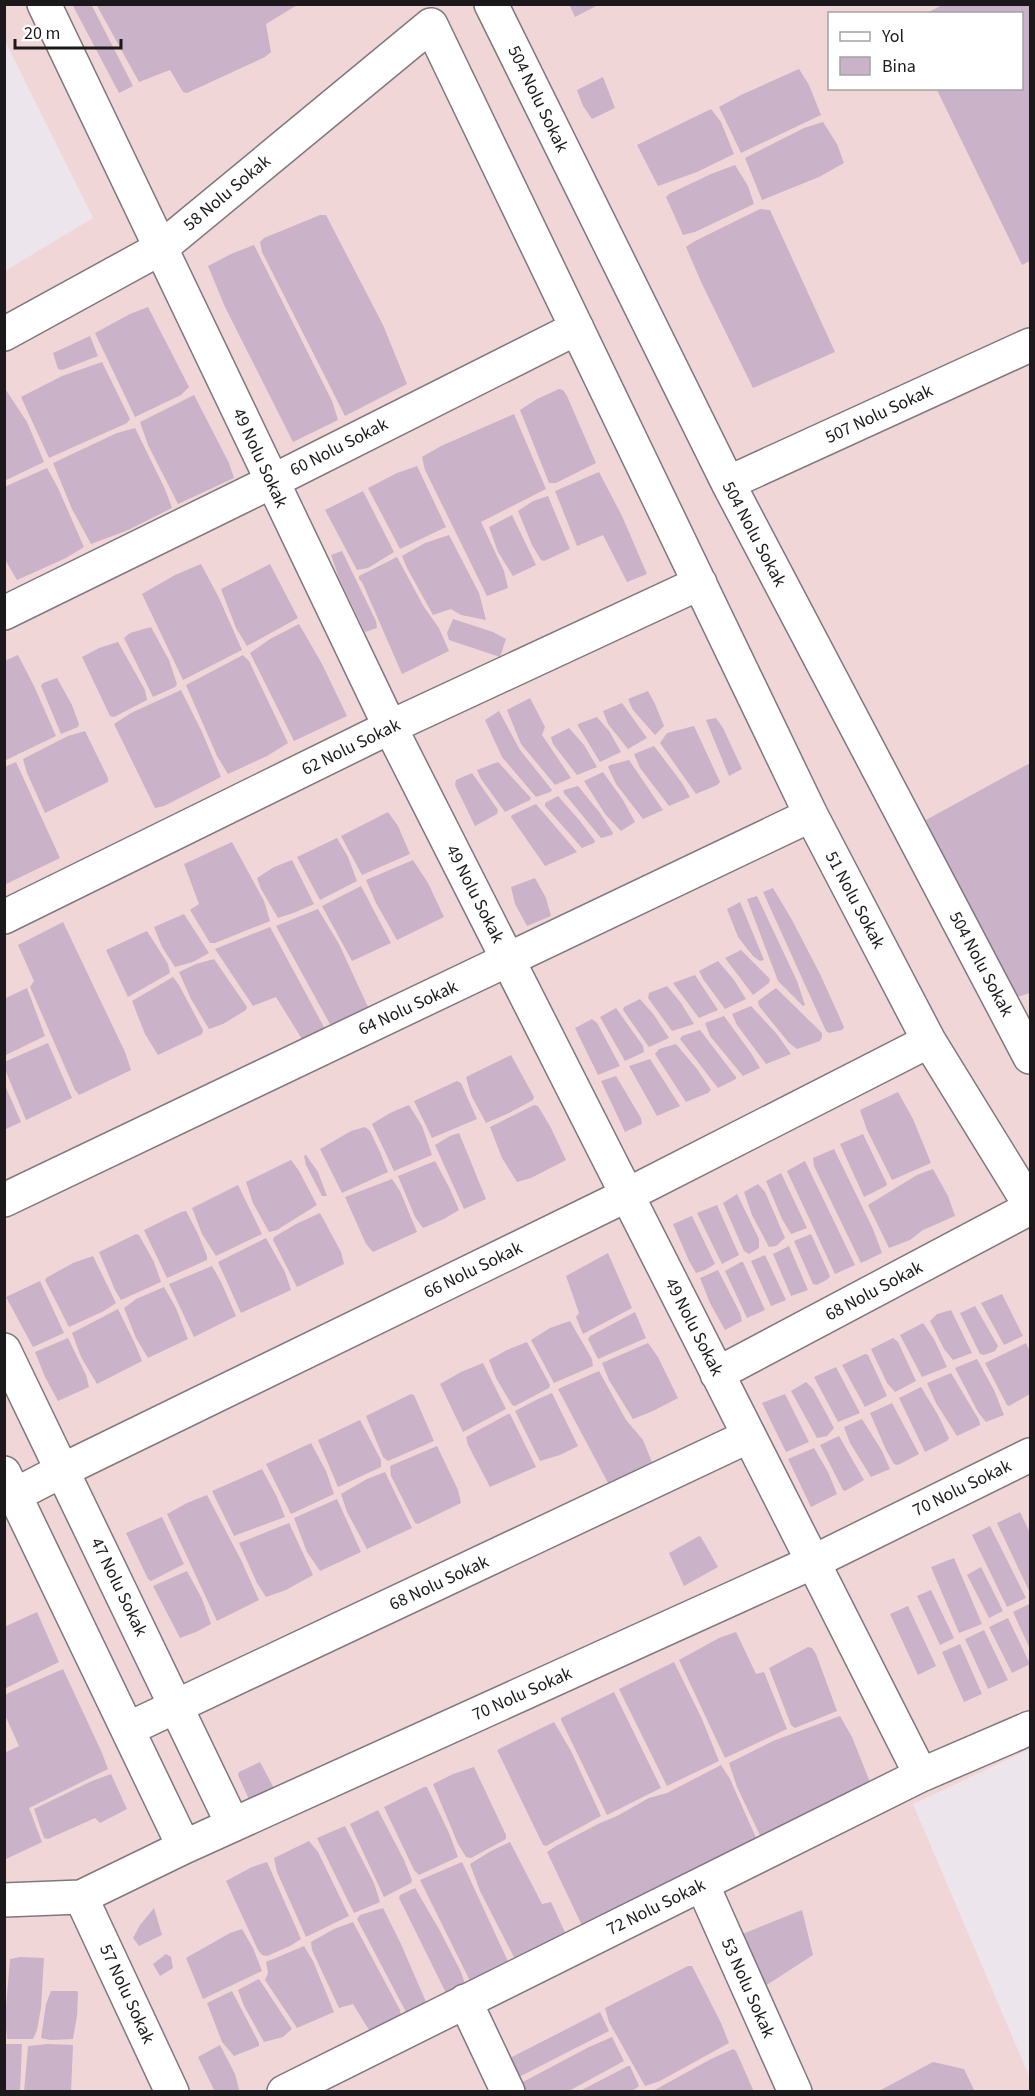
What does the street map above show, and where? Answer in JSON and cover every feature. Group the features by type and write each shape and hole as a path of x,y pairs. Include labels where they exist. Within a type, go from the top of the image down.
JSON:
{"street":[{"name":"49 Nolu Sokak","path":"44,4 390,727 921,1775"},
{"name":"504 Nolu Sokak","path":"491,4 728,483 1030,1057"},
{"name":"58 Nolu Sokak","path":"4,334 161,248 431,25"},
{"name":"51 Nolu Sokak","path":"431,25 811,815 929,1041 1030,1207"},
{"name":"60 Nolu Sokak","path":"4,613 577,328"},
{"name":"507 Nolu Sokak","path":"728,483 1030,345"},
{"name":"62 Nolu Sokak","path":"4,917 390,727 700,584"},
{"name":"64 Nolu Sokak","path":"4,1200 811,815"},
{"name":"66 Nolu Sokak","path":"10,1484 63,1470 627,1194 929,1041"},
{"name":"68 Nolu Sokak","path":"717,1374 1030,1207"},
{"name":"47 Nolu Sokak","path":"4,1350 233,1825"},
{"name":"68 Nolu Sokak","path":"128,1729 749,1436"},
{"name":"70 Nolu Sokak","path":"4,1900 81,1897 184,1846 813,1562 1030,1455"},
{"path":"10,1484 184,1846"},
{"name":"72 Nolu Sokak","path":"284,2091 921,1775 1030,1728"},
{"name":"53 Nolu Sokak","path":"702,1884 795,2091"},
{"name":"57 Nolu Sokak","path":"81,1897 172,2091"},
{"path":"465,2001 507,2091"}],"shaded area":[{"path":"5,4 1030,5 1030,1749 913,1804 1030,2078 1030,2091 5,2091 5,271 93,218 5,41"}],"building":[{"path":"72,4 91,4 133,86 119,93"},
{"path":"96,4 299,4 266,24 271,52 265,57 187,93 183,92 170,70 139,82"},
{"path":"569,4 600,4 575,17"},
{"path":"944,4 1030,4 1030,261 1022,265 937,90 1023,90 1023,12 929,12"},
{"path":"799,69 809,85 821,115 741,153 719,107"},
{"path":"603,77 615,108 592,119 583,106 577,90"},
{"path":"711,109 721,122 734,154 697,172 658,186 637,145"},
{"path":"823,122 837,144 844,163 819,177 762,200 745,158 804,128"},
{"path":"735,165 748,186 754,204 695,232 683,235 666,197 711,174"},
{"path":"760,209 770,210 835,352 753,388 686,247"},
{"path":"320,215 326,215 383,325 407,384 345,416 262,252 260,242 264,238"},
{"path":"254,245 332,401 338,420 293,442 225,307 208,266"},
{"path":"148,307 189,387 181,395 135,417 95,333"},
{"path":"90,336 98,356 62,370 58,369 53,353"},
{"path":"102,362 130,419 127,423 49,458 21,397 62,376"},
{"path":"4,387 27,422 44,462 4,481"},
{"path":"559,389 563,390 567,396 596,463 556,483 549,483 520,410"},
{"path":"194,395 229,463 234,478 178,504 148,445 140,422"},
{"path":"514,414 546,489 481,522 504,571 508,588 487,596 425,470 422,457 441,446"},
{"path":"135,428 172,508 128,530 91,544 72,509 53,463 117,433"},
{"path":"417,466 446,527 400,549 368,488 397,473"},
{"path":"47,468 84,547 66,558 17,580 4,558 4,487"},
{"path":"599,472 622,516 647,574 627,582 603,535 577,546 555,491"},
{"path":"363,491 394,552 368,568 357,570 325,510"},
{"path":"548,496 570,549 544,561 532,545 518,511 533,501"},
{"path":"512,515 536,565 513,576 498,552 489,527"},
{"path":"449,535 479,593 486,620 461,615 451,609 433,615 407,568 402,556 425,543"},
{"path":"342,551 376,621 377,628 365,632 339,578 331,555"},
{"path":"397,557 424,607 439,628 449,651 402,674 359,579 359,576"},
{"path":"201,564 242,650 183,680 142,594 175,575"},
{"path":"270,564 298,618 247,646 236,628 221,589"},
{"path":"453,619 493,632 506,639 500,657 449,640 447,633"},
{"path":"299,624 322,664 347,716 294,741 250,653 270,639"},
{"path":"151,627 169,660 177,684 153,697 124,638 130,633"},
{"path":"118,642 145,690 147,700 114,717 110,716 82,657"},
{"path":"18,655 56,736 4,761 4,661"},
{"path":"243,655 249,661 288,743 267,756 228,774 217,756 186,685"},
{"path":"57,678 72,705 79,724 78,727 61,734 41,686"},
{"path":"181,690 221,777 164,806 155,808 114,724 131,713"},
{"path":"648,691 664,726 655,735 633,710 628,699"},
{"path":"530,698 545,727 542,735 571,778 555,785 521,744 507,710"},
{"path":"622,703 647,738 628,749 608,724 603,711"},
{"path":"499,711 520,750 552,790 550,792 536,797 502,757 485,720"},
{"path":"597,717 609,731 621,752 600,762 578,726 578,724"},
{"path":"716,718 742,769 729,776 706,720"},
{"path":"694,726 720,782 696,794 660,743 667,733"},
{"path":"569,728 584,745 597,767 577,775 553,744 551,737"},
{"path":"85,731 108,782 45,813 23,759 68,736"},
{"path":"654,746 690,797 669,806 640,768 634,754"},
{"path":"629,760 663,810 643,819 616,784 608,767"},
{"path":"16,762 60,858 4,885 4,767"},
{"path":"498,762 531,798 505,812 477,770"},
{"path":"1030,763 1030,993 1014,998 940,853 926,820"},
{"path":"603,772 635,822 621,831 605,814 584,781"},
{"path":"472,773 498,810 497,814 475,826 455,785 456,780"},
{"path":"578,786 600,813 613,833 612,835 601,838 563,792"},
{"path":"558,796 580,821 595,841 594,843 582,848 545,806 545,803"},
{"path":"536,804 577,852 545,866 511,817"},
{"path":"388,812 398,826 410,854 362,875 341,836"},
{"path":"337,838 348,857 357,881 320,900 297,857"},
{"path":"232,842 264,901 270,921 210,943 190,910 199,904 184,864"},
{"path":"292,860 314,904 278,918 257,878 274,867"},
{"path":"413,860 428,883 444,917 397,940 366,880"},
{"path":"535,878 546,898 551,916 527,926 515,904 511,887"},
{"path":"361,886 391,943 352,961 322,906"},
{"path":"773,888 820,974 844,1027 842,1030 829,1033 826,1031 763,892"},
{"path":"757,896 797,981 805,1005 803,1006 778,981 747,899"},
{"path":"740,902 764,960 760,961 753,956 738,937 727,909"},
{"path":"318,909 339,944 368,1007 333,1026 276,926"},
{"path":"184,914 209,953 193,962 175,967 162,947 154,927"},
{"path":"63,922 125,1052 131,1070 79,1095 30,987 34,981 18,945"},
{"path":"270,927 325,1029 302,1039 276,997 253,1006 215,949"},
{"path":"147,931 168,964 170,973 128,997 106,950"},
{"path":"741,950 770,979 769,983 753,995 725,958"},
{"path":"214,959 247,1007 246,1010 223,1024 209,1029 191,999 179,972"},
{"path":"718,961 746,999 725,1009 699,971"},
{"path":"695,975 718,1010 699,1018 673,983"},
{"path":"173,977 203,1030 202,1034 158,1055 145,1034 132,1001"},
{"path":"667,986 694,1024 672,1031 648,998 649,993"},
{"path":"27,988 45,1036 4,1056 4,999"},
{"path":"776,988 822,1033 820,1041 797,1049 789,1043 759,1006 758,1001"},
{"path":"640,999 669,1038 649,1047 623,1010 624,1007"},
{"path":"751,1006 776,1033 791,1054 766,1064 737,1025 732,1014"},
{"path":"616,1008 643,1046 644,1052 625,1061 600,1017"},
{"path":"724,1016 760,1068 743,1076 710,1036 705,1023"},
{"path":"592,1019 597,1023 620,1066 598,1075 575,1028"},
{"path":"700,1030 736,1079 718,1088 680,1039 682,1036"},
{"path":"48,1043 72,1098 26,1120 4,1062"},
{"path":"676,1044 711,1090 686,1102 655,1054 659,1049"},
{"path":"511,1055 534,1097 533,1100 486,1123 471,1095 466,1077"},
{"path":"650,1059 680,1106 657,1116 629,1066"},
{"path":"616,1076 641,1118 642,1124 625,1132 601,1081"},
{"path":"457,1081 461,1083 477,1119 432,1138 414,1101"},
{"path":"4,1083 21,1122 4,1130"},
{"path":"898,1092 913,1119 931,1163 892,1180 867,1130 860,1110"},
{"path":"409,1105 422,1126 432,1155 394,1171 372,1124"},
{"path":"534,1105 538,1106 551,1128 566,1160 531,1178 517,1182 502,1158 490,1127"},
{"path":"365,1127 370,1131 388,1172 342,1193 320,1149 351,1131"},
{"path":"459,1133 486,1199 464,1209 435,1145"},
{"path":"863,1134 887,1184 864,1197 840,1144"},
{"path":"834,1149 873,1229 882,1253 861,1263 814,1166 813,1158"},
{"path":"306,1155 318,1172 327,1196 322,1196 306,1165 304,1156"},
{"path":"291,1160 317,1205 277,1230 269,1232 253,1203 246,1182"},
{"path":"435,1161 459,1210 423,1228 415,1217 398,1176"},
{"path":"805,1161 855,1265 835,1274 787,1171"},
{"path":"933,1169 948,1196 955,1216 923,1230 910,1240 889,1248 868,1205 917,1175"},
{"path":"781,1173 807,1228 791,1234 766,1181"},
{"path":"392,1179 400,1191 417,1232 373,1252 366,1244 345,1197"},
{"path":"758,1184 765,1192 785,1238 776,1246 769,1247 752,1215 744,1192"},
{"path":"238,1185 262,1234 216,1256 202,1234 192,1208"},
{"path":"737,1194 759,1239 759,1248 749,1254 744,1251 723,1203"},
{"path":"717,1205 739,1255 722,1264 697,1213"},
{"path":"186,1211 198,1234 207,1260 167,1278 144,1230"},
{"path":"320,1213 341,1252 344,1264 297,1287 273,1240 274,1237 296,1224"},
{"path":"692,1216 715,1264 696,1273 673,1224"},
{"path":"136,1234 139,1235 154,1262 161,1282 121,1300 99,1252"},
{"path":"811,1234 830,1276 817,1285 813,1284 794,1241"},
{"path":"266,1238 285,1272 291,1290 241,1313 218,1262"},
{"path":"789,1246 808,1290 791,1296 773,1254"},
{"path":"608,1253 632,1308 583,1334 576,1317 579,1313 566,1276"},
{"path":"765,1255 786,1300 771,1306 751,1261"},
{"path":"93,1256 116,1303 69,1327 45,1280 73,1263"},
{"path":"741,1262 765,1310 747,1318 725,1271"},
{"path":"212,1266 236,1316 194,1337 169,1284"},
{"path":"718,1270 742,1321 725,1330 710,1303 700,1278"},
{"path":"40,1281 64,1333 33,1347 6,1297"},
{"path":"164,1287 176,1308 188,1339 148,1358 136,1338 124,1308 136,1299"},
{"path":"1002,1294 1023,1336 1004,1345 981,1303"},
{"path":"975,1306 998,1346 995,1351 984,1355 980,1354 960,1313"},
{"path":"118,1309 142,1361 97,1384 81,1357 72,1333"},
{"path":"951,1310 972,1353 953,1360 944,1349 930,1321 937,1314"},
{"path":"635,1312 646,1338 598,1359 588,1339 590,1336"},
{"path":"570,1321 592,1359 593,1366 554,1383 531,1340 550,1328"},
{"path":"923,1323 934,1339 947,1367 922,1377 900,1335"},
{"path":"68,1338 86,1375 89,1387 58,1401 35,1352"},
{"path":"893,1338 898,1342 916,1381 895,1392 887,1383 871,1349"},
{"path":"527,1342 550,1385 549,1388 515,1406 512,1405 496,1378 489,1360"},
{"path":"648,1343 658,1357 678,1398 633,1419 609,1380 602,1363"},
{"path":"1026,1343 1030,1352 1030,1394 1009,1406 985,1363"},
{"path":"865,1354 868,1355 887,1396 865,1407 842,1365"},
{"path":"977,1359 994,1390 1004,1415 986,1422 978,1412 955,1368"},
{"path":"483,1363 506,1409 463,1432 440,1384"},
{"path":"836,1367 860,1413 838,1422 814,1377"},
{"path":"599,1371 626,1420 643,1440 652,1462 608,1483 558,1389"},
{"path":"951,1373 980,1425 957,1436 936,1403 927,1383"},
{"path":"806,1382 813,1389 834,1428 827,1436 817,1438 791,1391"},
{"path":"921,1387 949,1438 925,1452 899,1398"},
{"path":"552,1393 578,1446 540,1461 515,1411"},
{"path":"411,1394 414,1395 434,1441 388,1461 383,1457 366,1416"},
{"path":"785,1394 809,1442 786,1452 762,1403"},
{"path":"892,1403 919,1454 898,1465 894,1464 886,1450 870,1413"},
{"path":"508,1414 536,1467 490,1487 466,1437"},
{"path":"862,1419 882,1451 890,1469 871,1477 850,1443 844,1427"},
{"path":"360,1420 381,1460 381,1467 338,1487 318,1440"},
{"path":"839,1436 864,1480 845,1491 820,1445"},
{"path":"311,1443 326,1471 334,1494 291,1514 266,1464"},
{"path":"437,1446 458,1490 461,1503 418,1524 415,1523 391,1476 390,1466"},
{"path":"814,1448 837,1494 811,1507 788,1459"},
{"path":"262,1469 285,1517 234,1536 212,1491"},
{"path":"385,1472 412,1528 367,1549 347,1512 341,1494"},
{"path":"207,1495 259,1600 217,1621 167,1514"},
{"path":"337,1499 361,1552 320,1571 307,1552 294,1518"},
{"path":"1020,1512 1030,1533 1030,1593 997,1523"},
{"path":"162,1517 184,1564 151,1581 126,1533"},
{"path":"289,1523 313,1575 286,1590 266,1597 239,1543"},
{"path":"990,1526 1026,1598 1007,1607 972,1535"},
{"path":"699,1536 718,1567 684,1586 669,1553"},
{"path":"954,1558 982,1624 959,1633 931,1567"},
{"path":"981,1567 1003,1611 989,1618 967,1575"},
{"path":"187,1571 202,1599 211,1624 180,1638 153,1586"},
{"path":"931,1590 954,1638 940,1645 917,1596"},
{"path":"1029,1604 1030,1607 1030,1649 1013,1612"},
{"path":"908,1606 936,1666 918,1675 890,1614"},
{"path":"37,1612 59,1662 4,1689 4,1627"},
{"path":"1008,1618 1030,1664 1012,1673 989,1627"},
{"path":"984,1630 1008,1680 988,1689 965,1639"},
{"path":"736,1632 756,1674 764,1672 787,1729 725,1758 679,1660 719,1638"},
{"path":"960,1644 982,1694 964,1702 942,1652"},
{"path":"808,1647 812,1648 816,1654 837,1711 795,1728 791,1725 769,1668"},
{"path":"674,1662 702,1719 719,1761 667,1786 619,1689"},
{"path":"63,1669 108,1769 29,1808 42,1842 4,1860 4,1753 19,1746 4,1713 4,1695"},
{"path":"614,1692 661,1788 607,1815 561,1718"},
{"path":"840,1716 852,1737 870,1785 766,1848 737,1787 729,1763 773,1741"},
{"path":"554,1722 571,1751 601,1816 546,1846 543,1845 497,1750"},
{"path":"260,1762 276,1792 252,1806 238,1775 239,1772"},
{"path":"721,1765 730,1779 761,1849 587,1936 547,1852 649,1798 667,1793"},
{"path":"474,1767 506,1839 471,1858 466,1857 458,1844 433,1784"},
{"path":"111,1774 127,1809 100,1823 95,1818 48,1839 44,1838 34,1809"},
{"path":"427,1787 458,1857 419,1875 414,1870 384,1807"},
{"path":"378,1810 412,1880 411,1883 384,1897 350,1824"},
{"path":"345,1826 374,1883 380,1902 354,1913 317,1838"},
{"path":"309,1841 318,1852 349,1916 306,1937 277,1872 274,1858"},
{"path":"510,1842 542,1904 551,1902 569,1941 518,1965 480,1891 470,1864"},
{"path":"267,1862 301,1939 267,1956 262,1955 258,1950 226,1881"},
{"path":"462,1862 511,1968 473,1987 420,1880"},
{"path":"415,1888 440,1931 465,1984 446,1993 399,1898 400,1895"},
{"path":"154,1908 162,1935 139,1946 133,1938"},
{"path":"383,1908 426,2002 406,2012 357,1919 360,1915"},
{"path":"802,1910 813,1955 762,1988 735,1937"},
{"path":"353,1922 400,2010 401,2016 369,2030 353,2004 339,2008 312,1950 311,1942 334,1929"},
{"path":"242,1929 262,1971 203,1999 186,1958 230,1933"},
{"path":"304,1946 313,1961 334,2012 297,2028 265,1980 268,1973 266,1962"},
{"path":"166,1954 171,1957 173,1968 160,1976 153,1964"},
{"path":"44,1958 41,2008 33,2039 7,2039 5,2018 10,1959"},
{"path":"692,1966 729,2043 660,2081 645,2086 609,2022 605,2008"},
{"path":"259,1979 292,2029 283,2037 264,2042 238,1990"},
{"path":"51,1991 78,1992 73,2039 41,2038 46,2004"},
{"path":"232,1991 259,2043 259,2046 234,2056 222,2042 207,2003"},
{"path":"600,2012 609,2031 515,2079 506,2060"},
{"path":"612,2037 624,2061 567,2092 521,2092 519,2084"},
{"path":"4,2044 22,2044 20,2092 4,2092"},
{"path":"73,2045 71,2092 24,2092 28,2046"},
{"path":"220,2045 235,2074 239,2089 234,2092 215,2092 198,2057"},
{"path":"733,2049 736,2051 754,2092 651,2092 711,2059"},
{"path":"933,2062 964,2069 975,2092 877,2092"},
{"path":"628,2066 639,2086 631,2092 578,2092"}]}
